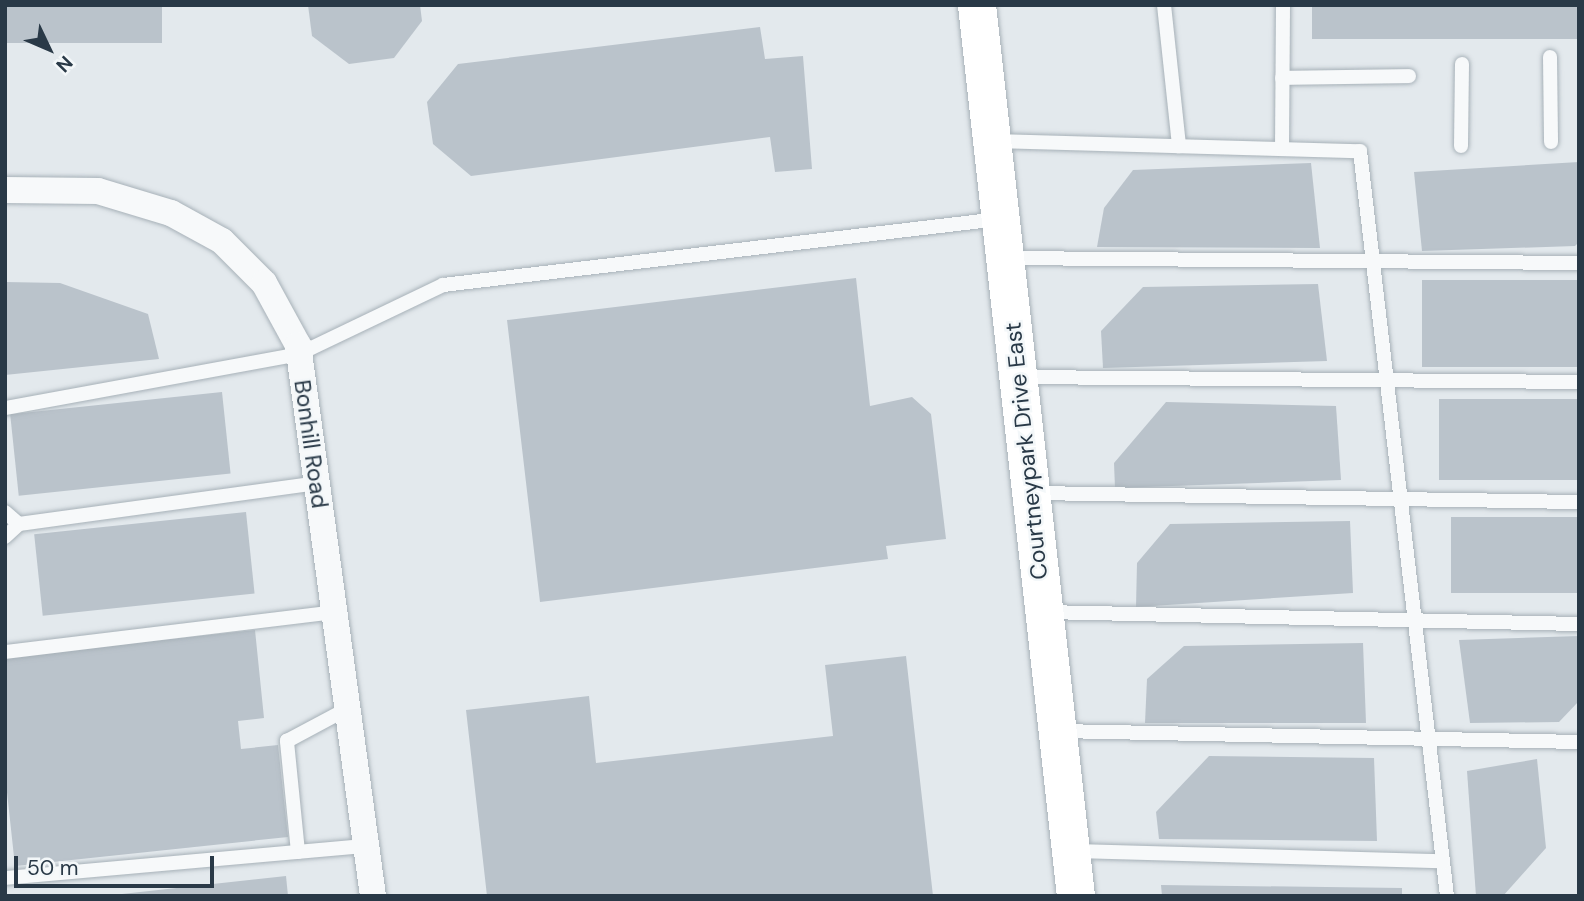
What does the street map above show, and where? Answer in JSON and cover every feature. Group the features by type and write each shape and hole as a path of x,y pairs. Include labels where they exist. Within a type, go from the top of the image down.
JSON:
{"street":[{"name":"Courtneypark Drive East","path":"977,5 1076,896"},
{"name":"Bonhill Road","path":"5,190 98,191 171,213 222,241 264,283 299,354 345,710 373,896"}],"lane":[{"path":"1164,5 1179,146"},
{"path":"1282,149 1283,5"},
{"path":"1550,57 1551,142"},
{"path":"1461,146 1462,64"},
{"path":"1282,78 1409,76"},
{"path":"992,141 1360,151 1447,896"},
{"path":"5,408 299,354 443,285 1000,219"},
{"path":"1005,258 1373,264 1579,262"},
{"path":"1018,377 1579,382"},
{"path":"5,537 19,524 317,483"},
{"path":"1031,493 1579,502"},
{"path":"5,512 19,524"},
{"path":"5,653 334,612"},
{"path":"1044,612 1579,624"},
{"path":"298,852 287,741 345,710"},
{"path":"1058,731 1579,742"},
{"path":"5,878 366,846"},
{"path":"1071,851 1443,861"}],"building":[{"path":"5,5 162,5 162,43 5,43"},
{"path":"308,5 420,5 422,21 394,58 349,64 312,36"},
{"path":"1312,5 1579,5 1579,39 1312,39"},
{"path":"760,27 765,59 803,56 812,169 775,172 770,137 471,176 433,144 427,102 458,64"},
{"path":"1579,162 1579,242 1575,246 1422,251 1414,172"},
{"path":"1311,163 1320,248 1097,247 1104,208 1133,170"},
{"path":"856,278 870,406 912,397 931,414 946,539 886,546 888,559 540,602 507,320"},
{"path":"1422,280 1579,280 1579,367 1422,367"},
{"path":"5,282 60,283 148,314 159,359 5,375"},
{"path":"1318,284 1327,361 1103,368 1101,331 1143,287"},
{"path":"222,392 231,474 19,496 10,414"},
{"path":"1439,399 1579,399 1579,480 1439,480"},
{"path":"1166,402 1336,406 1341,480 1115,488 1114,463"},
{"path":"246,512 255,594 43,616 34,534"},
{"path":"1451,517 1579,517 1579,593 1451,593"},
{"path":"1350,521 1353,593 1136,607 1137,563 1170,524"},
{"path":"255,630 264,718 238,721 241,749 278,745 288,837 15,866 5,774 5,657"},
{"path":"1579,636 1579,701 1559,722 1470,723 1459,640"},
{"path":"1363,643 1366,723 1145,723 1147,679 1184,646"},
{"path":"906,656 933,896 487,896 466,710 589,696 596,763 833,736 825,665"},
{"path":"1209,756 1374,758 1377,841 1159,839 1156,812"},
{"path":"1537,759 1546,848 1503,896 1476,896 1467,771"},
{"path":"286,876 288,896 122,896 122,894"},
{"path":"1161,885 1402,888 1402,896 1162,896"}]}
